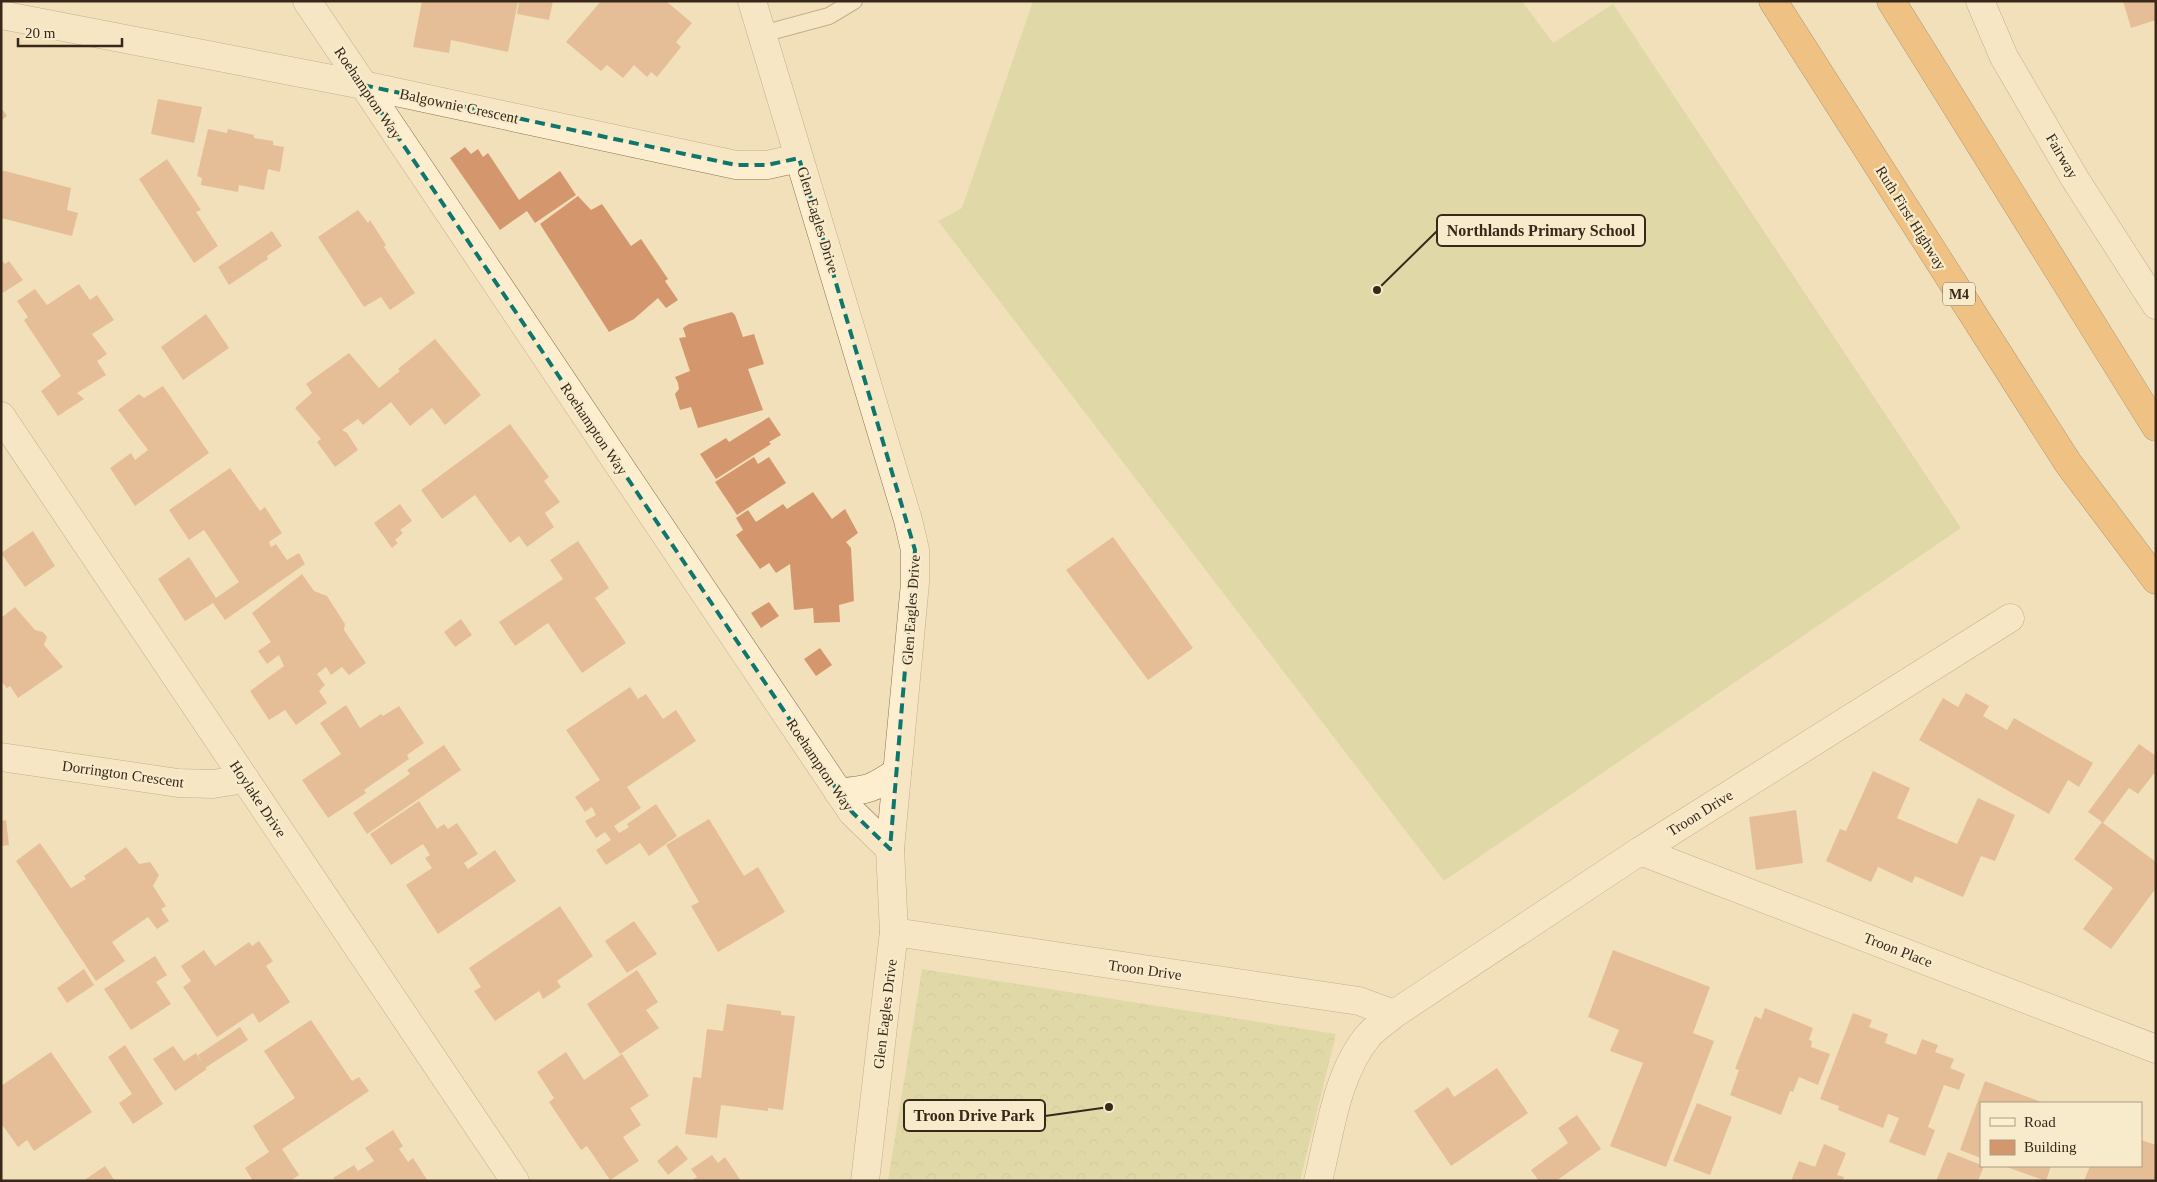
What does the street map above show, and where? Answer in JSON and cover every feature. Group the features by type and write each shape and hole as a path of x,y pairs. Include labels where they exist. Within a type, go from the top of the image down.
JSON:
{"highway":[{"name":"Ruth First Highway","path":"1773,1 2068,463 2156,580"},
{"path":"1891,1 2156,427"}],"street":[{"name":"Roehampton Way","path":"307,1 838,792 852,812 890,849"},
{"name":"Glen Eagles Drive","path":"752,1 916,550 915,583 890,849 894,932 865,1181"},
{"name":"Fairway","path":"1980,1 2004,57 2075,179 2156,305"},
{"name":"Balgownie Crescent","path":"1,15 363,86 736,166 767,166 799,158"},
{"name":"Hoylake Drive","path":"1,416 515,1181"},
{"name":"Troon Drive","path":"1318,1181 1341,1088 1355,1053 1369,1035 1394,1014 1640,851 2010,618"},
{"name":"Dorrington Crescent","path":"1,757 178,783 213,784 245,779"},
{"path":"838,792 864,791 897,772"},
{"name":"Troon Place","path":"1640,851 2156,1050"},
{"name":"Troon Drive","path":"894,932 1359,1001 1394,1014"}],"lane":[{"path":"762,34 829,16 854,1"}],"highlighted area":[{"path":"363,85 736,165 767,165 799,158 915,550 890,849 852,812"}],"green space":[{"path":"1033,1 1522,1 1553,43 1613,4 1961,528 1444,881 938,221 962,208"},
{"path":"922,969 1336,1034 1300,1181 888,1181"}],"building":[{"path":"422,1 518,1 508,52 451,40 449,53 413,47"},
{"path":"519,1 553,1 549,20 517,14"},
{"path":"601,1 666,1 692,23 676,42 681,47 657,77 651,72 647,77 634,65 623,78 607,65 601,71 566,42"},
{"path":"2123,1 2156,1 2156,20 2131,28"},
{"path":"158,99 202,107 194,143 151,134"},
{"path":"1,107 7,116 1,121"},
{"path":"208,129 227,133 228,129 254,135 254,138 273,141 273,145 284,147 280,172 268,169 264,190 239,185 238,192 201,185 202,178 197,176"},
{"path":"465,147 471,154 478,149 483,157 488,153 519,200 560,171 576,195 535,223 527,211 500,230 450,158"},
{"path":"167,159 201,210 196,212 218,246 194,263 139,179"},
{"path":"1,170 71,188 67,210 78,213 72,236 1,218"},
{"path":"578,196 591,210 602,204 631,246 641,239 668,279 665,281 678,300 666,308 658,298 634,319 609,332 540,224"},
{"path":"358,210 368,223 370,220 386,245 384,247 415,293 390,310 381,297 364,307 318,237"},
{"path":"272,231 282,246 267,256 268,259 229,285 218,267"},
{"path":"1,259 5,264 9,261 23,280 1,294"},
{"path":"79,284 90,300 97,295 114,320 92,334 107,354 97,361 106,375 77,393 84,399 58,416 41,391 61,376 24,320 28,317 17,301 35,289 47,305"},
{"path":"732,312 735,315 743,337 754,334 764,364 748,369 763,410 698,428 691,407 680,410 675,394 679,389 675,377 690,371 679,338 686,337 683,328 689,324"},
{"path":"206,314 229,348 183,380 161,347"},
{"path":"435,339 481,395 445,425 432,408 410,426 391,402 363,425 358,419 342,430 347,433 358,450 335,467 317,442 321,439 295,408 312,393 306,384 349,353 379,388 400,371 398,369"},
{"path":"163,386 209,453 135,506 110,468 131,453 135,460 148,450 118,410 139,394 144,398"},
{"path":"769,417 781,435 769,442 771,444 716,479 700,454 726,438 729,442"},
{"path":"510,424 549,477 544,481 560,502 545,513 554,527 527,547 519,536 510,543 475,495 442,519 421,490"},
{"path":"754,457 758,464 769,457 786,483 737,515 715,482"},
{"path":"230,468 260,511 265,507 282,533 269,542 271,547 276,544 287,560 299,553 305,564 225,620 213,603 185,621 158,579 189,557 216,598 239,582 204,530 189,540 169,510"},
{"path":"813,492 832,519 845,509 858,533 846,542 851,548 854,601 839,605 840,622 814,623 813,608 794,610 790,564 776,573 769,563 760,569 736,535 743,530 736,518 748,510 756,522 783,504 787,509"},
{"path":"400,504 412,521 400,530 403,533 395,540 398,543 392,548 374,523"},
{"path":"33,531 55,566 25,587 1,553"},
{"path":"1113,537 1193,648 1148,680 1066,570"},
{"path":"578,541 609,588 595,598 626,643 582,673 548,623 515,646 499,622 563,579 550,560"},
{"path":"302,574 314,591 327,596 345,624 344,630 366,663 349,675 342,667 331,675 326,667 317,674 325,685 319,691 327,703 296,725 285,710 269,720 250,691 284,666 279,655 267,664 258,651 271,642 252,613"},
{"path":"769,602 779,616 761,628 751,613"},
{"path":"15,607 35,630 43,632 47,637 44,645 63,667 18,698 10,686 7,688 1,681 1,618"},
{"path":"461,619 472,635 455,647 444,632"},
{"path":"820,648 832,665 816,676 804,659"},
{"path":"630,687 638,699 646,694 663,719 676,710 696,741 627,787 641,808 614,826 619,833 629,827 627,824 656,804 677,836 649,856 640,843 606,865 596,850 611,840 605,832 596,838 585,821 596,815 592,807 585,812 575,797 600,780 566,730"},
{"path":"1966,693 1989,706 1983,716 2007,730 2014,718 2093,763 2079,787 2068,780 2049,814 1919,740 1943,698 1958,707"},
{"path":"346,705 360,728 381,714 383,716 399,706 424,743 407,755 409,759 364,790 366,793 328,818 302,780 341,754 320,723"},
{"path":"2139,744 2156,756 2156,771 2138,794 2129,788 2103,823 2156,862 2156,888 2111,949 2083,929 2113,888 2074,859 2102,822 2088,812"},
{"path":"444,745 461,770 367,834 353,813 410,774 407,770"},
{"path":"1873,771 1910,788 1897,818 1957,844 1978,798 2015,815 1995,861 1981,856 1963,897 1915,876 1912,883 1878,867 1871,882 1826,861 1840,829 1846,831"},
{"path":"419,801 437,829 444,824 448,829 457,823 478,854 464,863 468,869 495,850 516,881 438,934 406,885 432,868 425,858 430,855 423,844 391,865 370,834"},
{"path":"1796,810 1803,863 1756,870 1749,817"},
{"path":"709,819 744,876 758,867 785,912 718,952 691,906 699,902 666,845"},
{"path":"6,820 9,845 1,846 1,821"},
{"path":"40,843 71,888 86,879 84,876 126,847 139,864 150,862 159,875 153,886 166,906 161,909 169,921 157,929 148,917 112,942 125,961 96,981 16,861"},
{"path":"560,906 593,956 557,981 561,987 543,999 539,991 495,1021 474,991 481,987 469,968"},
{"path":"634,921 657,954 627,973 605,941"},
{"path":"259,941 273,961 266,966 290,1002 259,1023 253,1013 217,1037 183,987 191,981 181,966 204,950 215,966 249,942 252,946"},
{"path":"1613,950 1710,987 1693,1033 1714,1041 1666,1167 1610,1146 1643,1063 1610,1051 1619,1030 1588,1017"},
{"path":"155,956 167,975 156,982 171,1004 131,1030 104,989"},
{"path":"84,969 94,985 67,1003 57,988"},
{"path":"637,970 658,1002 646,1010 659,1028 620,1054 587,1004"},
{"path":"727,1004 781,1011 781,1015 795,1016 783,1110 768,1108 768,1111 721,1105 717,1138 685,1134 693,1077 701,1078 707,1029 723,1031"},
{"path":"1765,1008 1813,1028 1809,1040 1812,1041 1811,1047 1830,1054 1818,1085 1799,1077 1793,1092 1790,1091 1781,1115 1730,1095 1739,1070 1735,1069 1755,1016 1761,1019"},
{"path":"1853,1013 1872,1020 1869,1027 1888,1034 1885,1043 1916,1055 1922,1039 1938,1045 1935,1052 1954,1059 1950,1068 1965,1074 1959,1090 1944,1085 1928,1127 1935,1130 1925,1156 1889,1142 1899,1118 1888,1114 1883,1128 1838,1110 1839,1106 1820,1099"},
{"path":"311,1020 352,1081 359,1077 369,1091 282,1149 299,1175 290,1181 253,1181 245,1168 269,1152 253,1126 295,1098 264,1051"},
{"path":"240,1027 248,1040 205,1068 207,1069 175,1091 153,1059 173,1046 184,1061 196,1053 203,1065 198,1055"},
{"path":"125,1045 163,1104 133,1124 119,1103 132,1094 108,1057"},
{"path":"51,1052 92,1112 34,1151 27,1140 18,1147 1,1123 1,1086"},
{"path":"566,1052 584,1080 622,1054 649,1096 630,1108 641,1125 623,1137 639,1161 610,1180 587,1146 581,1150 549,1102 554,1098 537,1072"},
{"path":"1497,1068 1528,1113 1451,1166 1414,1111 1448,1087 1454,1097"},
{"path":"1985,1081 2041,1102 1980,1102 1980,1158 1960,1150"},
{"path":"1697,1103 1732,1117 1710,1175 1673,1161"},
{"path":"1577,1115 1601,1149 1556,1181 1539,1181 1531,1170 1568,1143 1558,1128"},
{"path":"393,1130 403,1146 399,1149 408,1162 413,1158 428,1181 335,1181 333,1178 354,1165 358,1171 374,1161 365,1148"},
{"path":"2142,1140 2156,1145 2156,1181 2084,1181 2090,1167 2142,1167"},
{"path":"1824,1144 1846,1153 1837,1175 1844,1177 1843,1181 1791,1181 1799,1161 1815,1167"},
{"path":"677,1145 688,1159 668,1175 657,1161"},
{"path":"1948,1152 1984,1167 1978,1181 1936,1181"},
{"path":"712,1155 718,1163 725,1157 741,1181 691,1181 697,1177 691,1169"},
{"path":"105,1166 115,1181 83,1181"},
{"path":"2007,1167 2051,1167 2046,1181"}],"place":[{"name":"Northlands Primary School","path":"1377,290"},
{"name":"Troon Drive Park","path":"1109,1107"}]}
